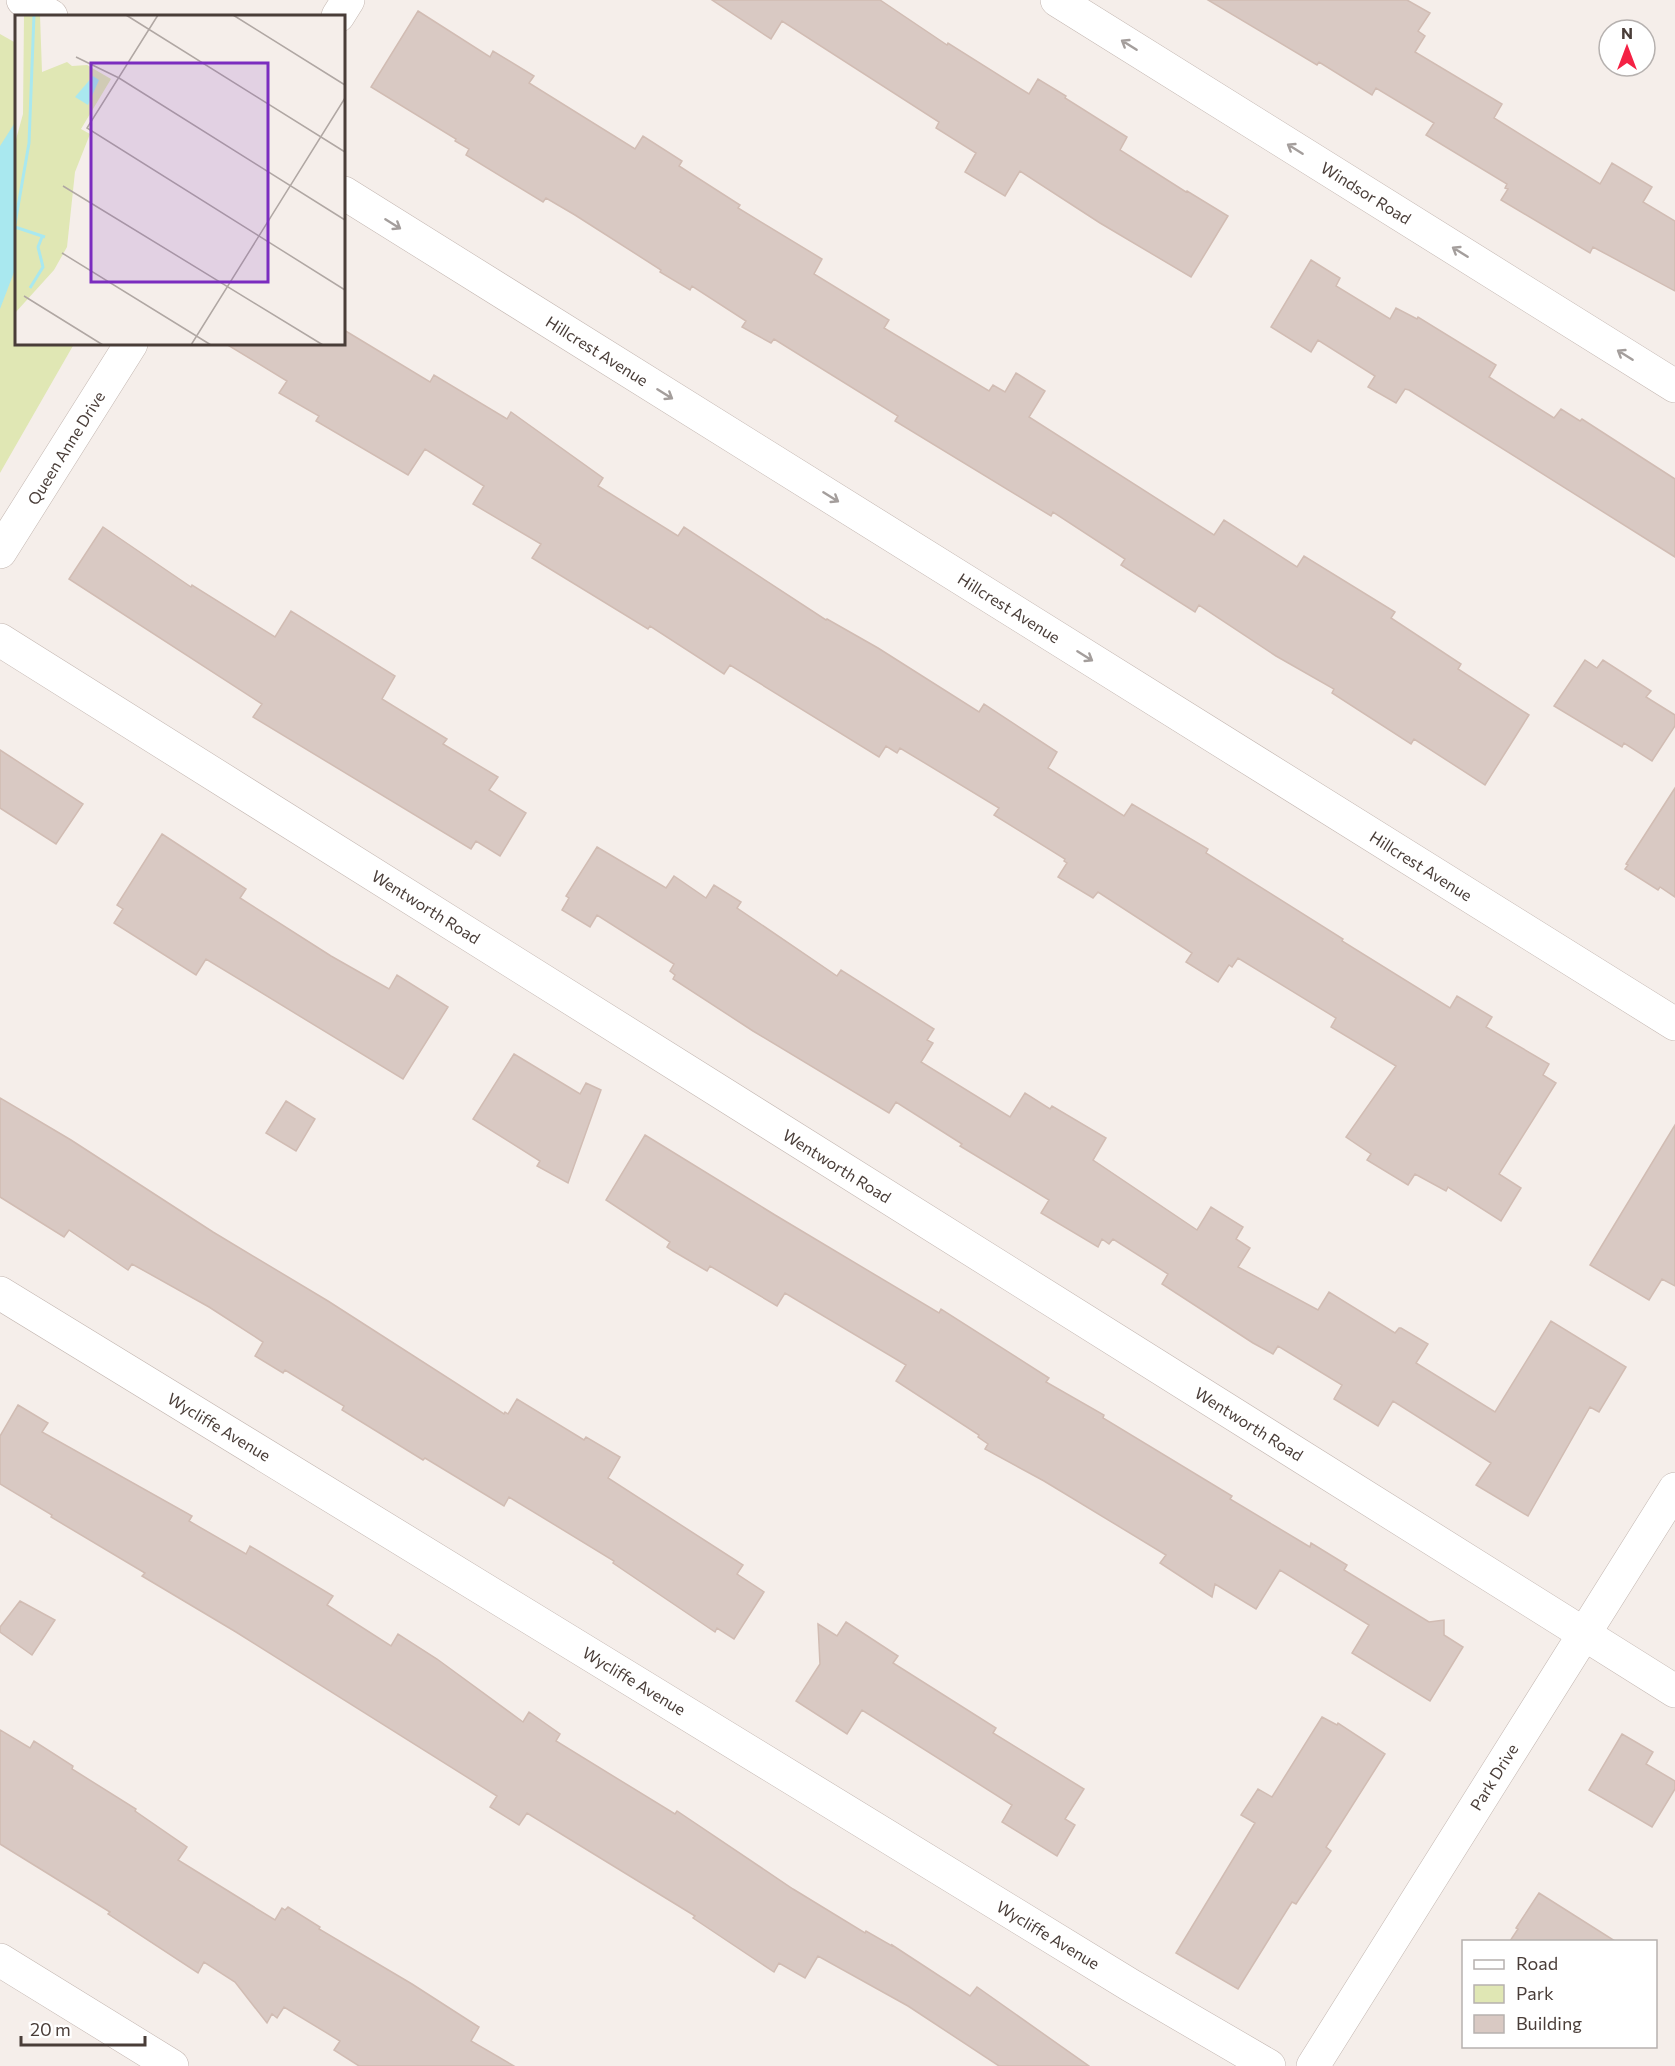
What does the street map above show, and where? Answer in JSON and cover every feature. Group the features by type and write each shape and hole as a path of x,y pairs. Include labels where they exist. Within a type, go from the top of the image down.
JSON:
{"street":[{"path":"23,0 49,15"},
{"path":"339,15 348,0"},
{"name":"Windsor Road","path":"1057,0 1675,386"},
{"name":"Hillcrest Avenue","path":"345,194 1675,1024"},
{"name":"Queen Anne Drive","path":"0,552 130,345"},
{"name":"Wentworth Road","path":"0,640 1675,1691"},
{"name":"Wycliffe Avenue","path":"0,1293 1130,1985 1269,2066"},
{"name":"Park Drive","path":"1313,2066 1675,1489"},
{"path":"0,1960 171,2066"}],"green space":[{"path":"0,34 15,42 15,345 73,345 0,473"}],"water":[{"path":"14,124 15,270 0,309 0,146"}],"building":[{"path":"712,0 880,0 947,45 948,43 1029,94 1038,79 1066,96 1065,98 1127,137 1120,150 1228,216 1191,277 1100,223 1020,171 1005,196 965,172 976,153 936,128 939,122 782,21 771,39"},
{"path":"1208,0 1407,0 1430,13 1418,31 1425,36 1415,52 1502,104 1494,118 1600,184 1612,163 1652,187 1643,202 1675,221 1675,291 1593,247 1590,253 1501,200 1508,189 1505,188 1507,184 1426,135 1434,123 1376,88 1372,95 1319,62 1317,65"},
{"path":"418,11 490,57 493,51 534,76 529,83 635,149 643,136 682,161 679,166 740,205 738,208 822,259 814,274 889,320 884,328 989,391 993,385 1005,392 1016,373 1045,391 1029,417 1214,535 1224,520 1297,567 1304,556 1395,612 1391,618 1461,664 1458,669 1529,715 1485,785 1414,739 1411,744 1332,693 1334,689 1276,656 1199,605 1195,612 1121,565 1125,559 1053,512 1051,516 895,421 898,416 774,339 771,343 742,327 746,321 692,286 690,290 575,215 546,198 543,202 466,155 469,149 455,141 456,139 371,87"},
{"path":"1311,260 1340,278 1336,286 1390,319 1396,308 1417,319 1418,317 1496,365 1489,377 1554,418 1561,409 1580,421 1582,419 1675,479 1675,557 1409,390 1405,389 1396,403 1368,387 1375,376 1318,340 1311,352 1271,327"},
{"path":"345,331 430,382 434,375 507,419 511,412 603,478 598,486 678,536 684,527 826,620 878,648 979,712 984,704 1057,752 1048,768 1124,816 1132,804 1208,849 1206,853 1450,1008 1457,996 1492,1017 1486,1027 1549,1064 1543,1075 1556,1083 1499,1174 1521,1188 1501,1221 1448,1187 1446,1191 1415,1174 1408,1185 1367,1160 1371,1154 1346,1137 1396,1066 1331,1027 1336,1018 1238,958 1232,967 1229,965 1218,982 1186,962 1192,953 1098,892 1093,898 1058,877 1067,863 1065,859 994,815 999,808 900,748 897,753 886,746 879,757 730,665 724,674 650,626 648,629 532,558 541,544 473,504 484,486 425,449 408,475 316,421 319,416 279,393 287,381 228,345 345,345"},
{"path":"103,527 191,587 192,585 275,637 291,611 395,676 382,699 447,739 443,744 498,777 489,790 526,813 500,856 476,841 471,849 253,717 262,704 69,579"},
{"path":"1585,660 1597,668 1603,660 1651,691 1646,697 1675,715 1675,726 1652,761 1624,743 1622,747 1554,706"},
{"path":"0,750 83,804 56,844 0,808"},
{"path":"1675,788 1675,897 1660,887 1658,890 1625,869"},
{"path":"162,834 246,889 240,898 331,956 389,989 397,975 448,1007 403,1079 206,959 196,975 114,923 123,909 117,905"},
{"path":"597,847 666,888 674,876 706,898 714,885 741,902 737,908 837,976 841,970 934,1029 927,1040 933,1043 921,1062 1010,1117 1025,1093 1050,1109 1052,1106 1106,1138 1093,1160 1197,1230 1211,1207 1243,1227 1236,1239 1250,1248 1238,1267 1318,1310 1329,1292 1395,1333 1401,1328 1428,1344 1416,1363 1495,1412 1551,1321 1626,1367 1599,1412 1590,1407 1528,1516 1476,1485 1491,1463 1393,1401 1378,1426 1334,1399 1342,1385 1278,1346 1273,1354 1253,1343 1162,1284 1168,1274 1113,1239 1109,1244 1102,1239 1098,1247 1041,1213 1049,1200 960,1146 962,1144 896,1102 889,1113 753,1031 673,979 675,975 670,971 674,964 597,915 590,927 562,910 569,898 566,896"},
{"path":"514,1054 580,1094 586,1083 601,1090 568,1183 537,1166 540,1161 473,1119"},
{"path":"0,1098 71,1140 213,1232 328,1301 504,1414 505,1412 508,1414 517,1399 584,1440 586,1437 620,1457 608,1478 743,1565 737,1574 764,1592 734,1639 717,1628 715,1632 613,1563 614,1561 509,1497 504,1506 342,1410 344,1406 285,1370 283,1373 255,1356 263,1342 209,1307 132,1264 128,1270 69,1230 64,1237 0,1197"},
{"path":"286,1101 315,1119 296,1151 266,1133"},
{"path":"1675,1125 1675,1286 1662,1279 1649,1300 1590,1265"},
{"path":"645,1135 939,1313 941,1309 1049,1378 1046,1382 1104,1415 1103,1418 1232,1496 1230,1499 1310,1547 1311,1543 1347,1565 1344,1570 1429,1622 1444,1620 1444,1635 1463,1647 1430,1701 1352,1653 1369,1625 1280,1570 1256,1609 1215,1584 1212,1597 1160,1563 1166,1555 1044,1481 985,1449 988,1444 978,1437 979,1435 896,1381 906,1365 785,1293 777,1306 710,1266 707,1271 667,1247 670,1242 606,1200"},
{"path":"18,1405 48,1423 42,1432 192,1516 189,1521 246,1554 250,1546 333,1596 327,1605 391,1646 398,1634 437,1659 523,1722 529,1712 560,1734 556,1741 675,1814 677,1811 793,1889 865,1933 866,1931 892,1945 970,1996 977,1987 1089,2066 999,2066 908,2006 818,1956 805,1978 779,1963 774,1972 693,1918 695,1916 527,1813 519,1825 490,1807 497,1796 236,1632 142,1576 145,1573 0,1484 0,1436"},
{"path":"20,1601 55,1620 32,1655 0,1632 0,1627"},
{"path":"846,1622 898,1656 893,1663 996,1728 993,1733 1084,1789 1065,1819 1075,1825 1057,1856 1002,1822 1012,1805 862,1710 847,1734 796,1701 820,1664 818,1624 837,1636"},
{"path":"1322,1717 1337,1725 1338,1723 1385,1754 1326,1847 1331,1851 1296,1904 1292,1902 1238,1989 1176,1953 1255,1823 1241,1815 1258,1789 1272,1797"},
{"path":"0,1730 30,1748 34,1741 73,1766 72,1769 136,1809 135,1811 187,1847 178,1860 275,1920 282,1908 285,1910 288,1907 320,1927 319,1929 479,2027 471,2041 514,2066 359,2066 334,2050 340,2041 284,2007 277,2018 272,2014 267,2023 235,1982 204,1962 198,1973 108,1914 110,1912 0,1844"},
{"path":"1622,1734 1653,1752 1646,1764 1675,1781 1675,1789 1652,1827 1589,1790"},
{"path":"1539,1893 1613,1940 1511,1940 1518,1929 1516,1928"}]}
